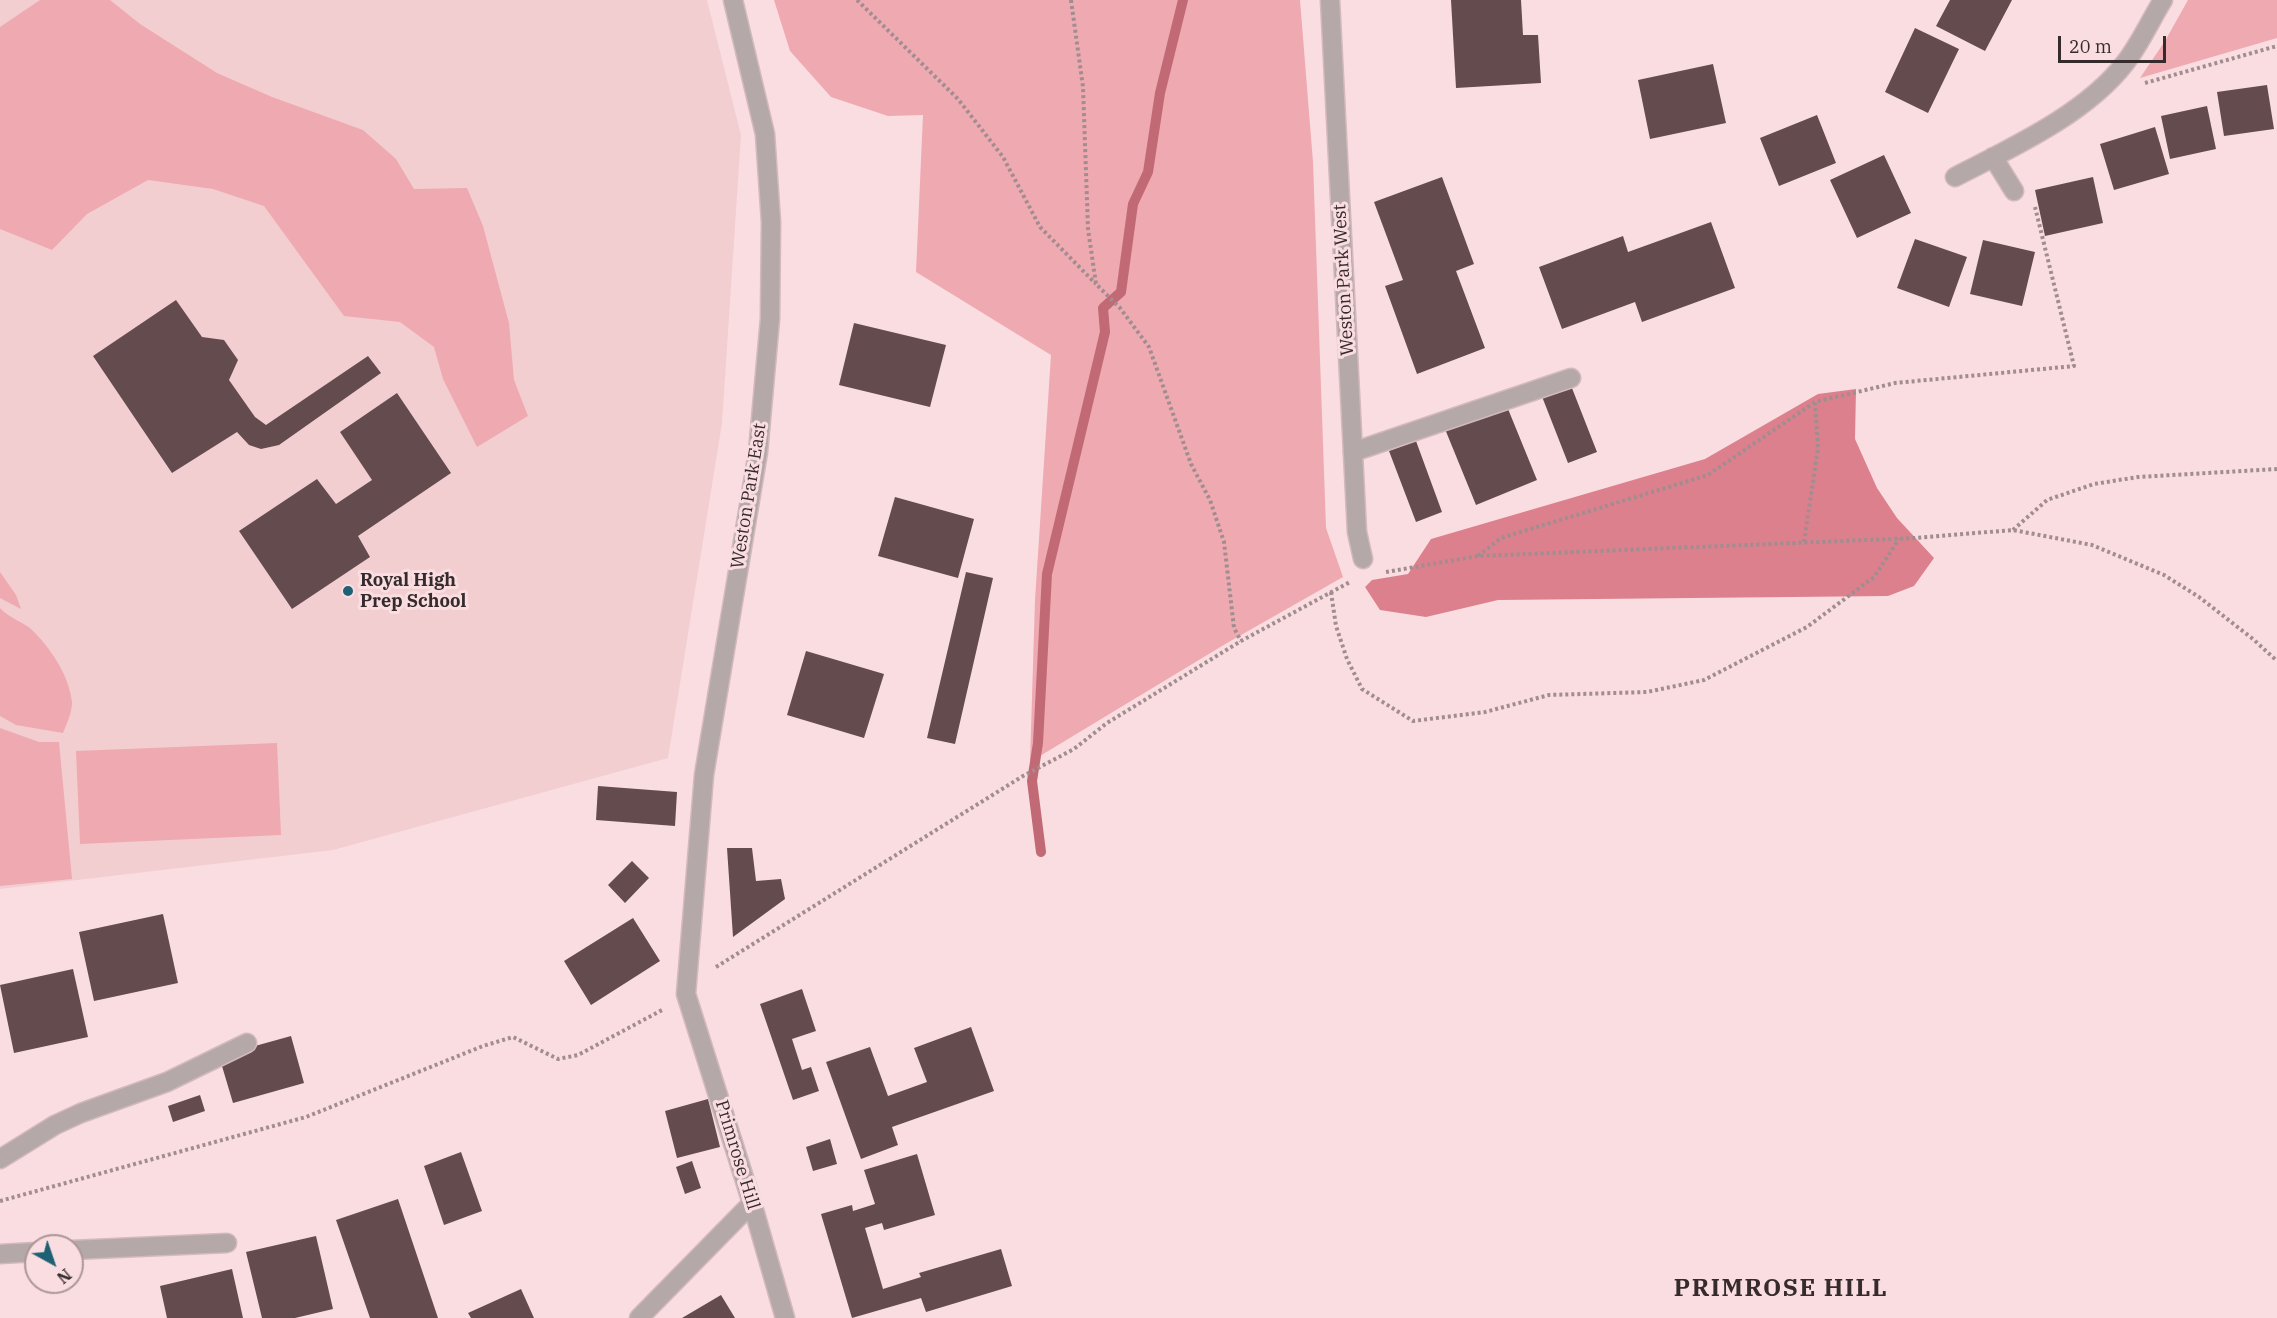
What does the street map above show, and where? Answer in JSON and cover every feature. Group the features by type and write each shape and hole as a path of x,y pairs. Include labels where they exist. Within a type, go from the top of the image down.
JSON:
{"street":[{"name":"Weston Park East","path":"686,994 704,775 758,452 770,319 771,222 765,134 733,0"},
{"name":"Weston Park West","path":"1330,0 1357,532 1363,559"},
{"path":"1955,177 2064,117 2094,96 2126,63 2163,0"},
{"path":"1993,158 2014,190"},
{"path":"1353,452 1571,378"},
{"name":"Primrose Hill","path":"686,994 752,1203 785,1318"},
{"path":"0,1159 55,1125 81,1113 167,1082 247,1042"},
{"path":"639,1318 752,1203"},
{"path":"84,1249 227,1243"},
{"path":"0,1254 24,1253"}],"path":[{"path":"857,0 958,99 1003,157 1040,227 1120,308 1149,347 1191,464 1210,500 1224,542 1234,628 1241,641"},
{"path":"1071,0 1083,87 1088,229 1096,284"},
{"path":"2140,84 2277,46"},
{"path":"1478,556 1501,538 1708,475 1815,402 1895,383 2074,366 2037,218"},
{"path":"1804,542 1818,448 1815,402"},
{"path":"2013,530 2047,500 2094,484 2138,477 2277,469"},
{"path":"1380,573 1478,556 1900,539 2013,530 2092,545 2164,575 2199,597 2277,661"},
{"path":"1331,591 1336,626 1347,659 1362,689 1413,721 1485,712 1549,695 1647,692 1704,680 1807,627 1874,577 1900,539"},
{"path":"686,994 713,969 742,950 1030,772 1074,749 1107,723 1241,641 1354,579"},
{"path":"0,1201 306,1117 483,1046 513,1037 558,1059 578,1055 665,1009"}],"shaded area":[{"name":"Royal High Prep School","path":"0,0 707,0 741,135 722,423 668,758 333,850 0,889"},
{"path":"40,0 110,0 140,24 217,73 272,97 363,130 396,159 414,189 467,188 483,226 509,323 514,380 528,416 477,447 443,379 434,347 400,322 344,316 264,206 213,189 148,180 87,214 52,250 0,229 0,27"},
{"path":"774,0 1300,0 1313,162 1326,528 1343,577 1227,643 1030,762 1035,600 1051,355 916,272 923,115 888,116 831,97 790,51"},
{"path":"2188,0 2277,0 2277,38 2140,78 2165,41"},
{"path":"1856,389 1855,439 1877,488 1897,518 1934,558 1914,586 1888,596 1498,600 1426,617 1380,610 1365,587 1372,580 1408,574 1431,539 1705,459 1818,394"},
{"path":"0,572 16,595 21,609 0,598"},
{"path":"0,608 38,636 52,653 63,672 72,702 63,733 16,725 0,716"},
{"path":"0,728 39,742 59,742 72,879 0,886"},
{"path":"277,743 281,835 80,844 76,751"}],"building":[{"path":"1451,0 1521,0 1523,35 1538,35 1541,83 1456,88"},
{"path":"1950,0 2012,0 1985,51 1936,26"},
{"path":"1915,28 1959,49 1928,113 1885,92"},
{"path":"1713,64 1726,123 1650,139 1638,80"},
{"path":"2267,85 2274,129 2224,136 2217,92"},
{"path":"2207,106 2216,149 2170,159 2161,116"},
{"path":"1817,115 1836,163 1779,186 1760,138"},
{"path":"2155,127 2169,174 2114,190 2100,144"},
{"path":"1884,155 1911,213 1857,238 1830,180"},
{"path":"1442,177 1474,264 1456,271 1485,348 1417,374 1385,286 1403,280 1374,202"},
{"path":"2093,177 2103,223 2045,236 2035,190"},
{"path":"1711,222 1735,288 1642,322 1635,302 1562,329 1539,267 1623,236 1628,252"},
{"path":"1915,239 1967,257 1949,307 1897,288"},
{"path":"1983,240 2035,252 2022,306 1970,294"},
{"path":"176,300 202,337 224,340 238,360 229,380 255,417 266,425 368,356 381,373 279,445 261,449 249,445 237,432 172,473 93,356"},
{"path":"854,323 946,345 930,407 839,385"},
{"path":"1570,383 1597,452 1568,463 1541,394"},
{"path":"397,393 451,473 358,536 370,557 292,609 239,531 317,479 336,504 372,480 340,432"},
{"path":"1506,404 1537,480 1476,505 1445,429"},
{"path":"1416,441 1442,512 1416,522 1389,451"},
{"path":"895,497 974,519 958,578 878,556"},
{"path":"966,572 993,578 955,744 927,738"},
{"path":"806,651 884,674 864,738 787,715"},
{"path":"598,786 677,792 675,826 596,820"},
{"path":"727,848 752,848 756,881 781,879 785,899 733,937"},
{"path":"632,861 649,878 625,903 608,885"},
{"path":"163,914 178,983 94,1001 79,932"},
{"path":"633,918 660,961 591,1005 564,961"},
{"path":"73,969 88,1037 14,1053 0,985"},
{"path":"802,989 816,1031 792,1039 802,1070 811,1067 819,1091 793,1100 760,1004"},
{"path":"971,1027 994,1091 892,1127 898,1145 861,1159 826,1062 870,1047 888,1096 927,1082 914,1048"},
{"path":"291,1036 304,1083 233,1103 219,1056"},
{"path":"200,1095 205,1111 173,1122 168,1106"},
{"path":"708,1099 720,1147 677,1158 665,1111"},
{"path":"830,1139 837,1164 813,1171 806,1147"},
{"path":"461,1152 482,1211 444,1225 424,1166"},
{"path":"917,1154 935,1215 884,1230 882,1223 865,1228 883,1289 921,1277 919,1273 1001,1249 1012,1286 926,1312 921,1298 852,1318 821,1214 852,1205 853,1211 875,1204 864,1170"},
{"path":"692,1161 701,1188 685,1194 676,1167"},
{"path":"398,1199 438,1318 370,1318 336,1220"},
{"path":"316,1236 333,1309 295,1318 262,1318 246,1252"},
{"path":"232,1269 243,1318 167,1318 160,1286"},
{"path":"521,1289 534,1318 471,1318 468,1313"},
{"path":"721,1295 735,1318 682,1318"}],"waterway":[{"path":"1041,852 1032,781 1038,743 1047,574 1105,332 1103,308 1121,292 1133,204 1148,172 1160,93 1183,0"}],"place":[{"name":"Royal High Prep School","path":"348,591"}],"district":[{"name":"PRIMROSE HILL","path":"1781,1289"}]}
